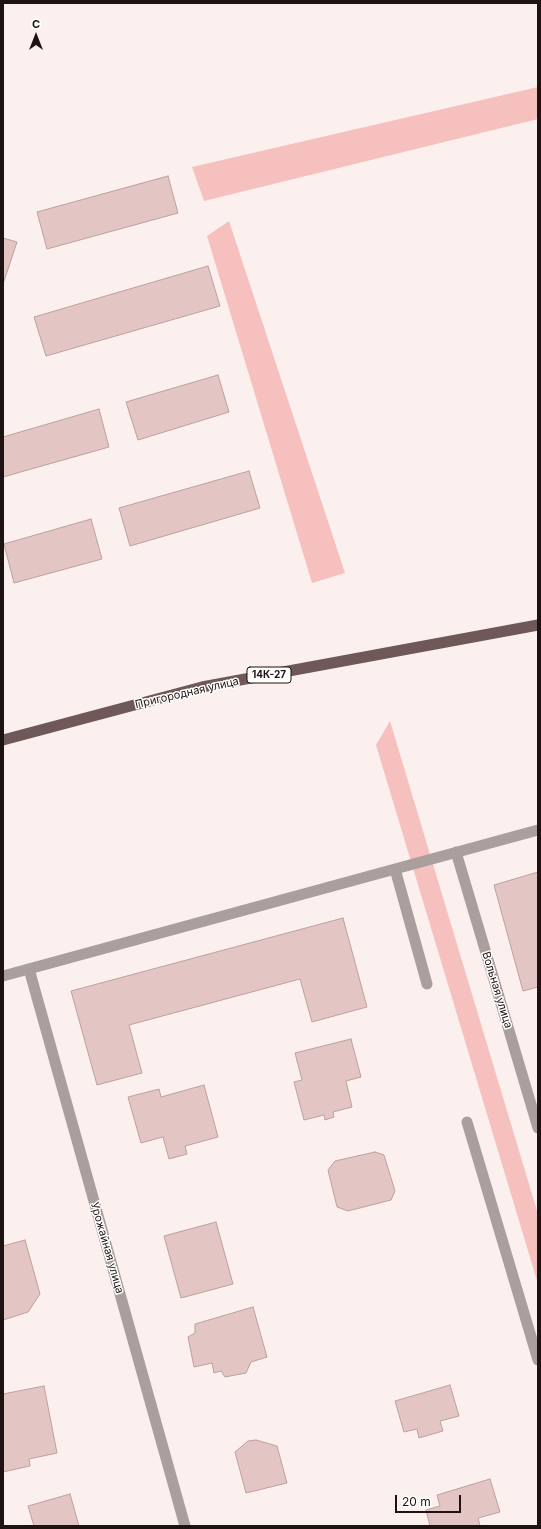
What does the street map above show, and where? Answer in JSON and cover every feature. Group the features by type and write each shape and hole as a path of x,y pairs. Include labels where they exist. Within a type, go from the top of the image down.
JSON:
{"main road":[{"name":"Пригородная улица","path":"3,740 202,687 538,625"}],"street":[{"path":"3,976 538,830"},
{"name":"Вольная улица","path":"456,852 538,1128"},
{"path":"395,869 428,984"},
{"name":"Урожайная улица","path":"29,969 185,1526"},
{"path":"467,1122 538,1360"}],"shaded area":[{"path":"538,87 538,119 204,201 192,167"},
{"path":"229,221 345,573 312,583 207,236"},
{"path":"390,721 538,1214 538,1284 376,745"}],"building":[{"path":"168,176 178,213 47,249 37,212"},
{"path":"3,238 17,242 3,284"},
{"path":"208,266 220,306 46,356 34,317"},
{"path":"218,375 229,412 138,440 126,402"},
{"path":"99,409 109,447 3,477 3,437"},
{"path":"249,471 260,508 130,546 119,508"},
{"path":"91,519 102,559 14,583 4,544"},
{"path":"538,872 538,987 523,991 494,885"},
{"path":"343,918 367,1007 312,1022 300,979 129,1025 142,1073 97,1085 71,991"},
{"path":"351,1039 361,1077 346,1081 352,1107 333,1112 334,1117 325,1120 324,1115 304,1120 294,1082 302,1080 295,1053"},
{"path":"204,1085 218,1137 185,1146 187,1154 169,1159 163,1137 141,1143 128,1097 159,1089 161,1097"},
{"path":"375,1152 384,1155 395,1191 391,1200 348,1211 337,1207 328,1170 335,1161"},
{"path":"216,1222 233,1284 181,1298 164,1236"},
{"path":"25,1240 40,1294 28,1312 3,1320 3,1246"},
{"path":"253,1307 267,1357 251,1362 246,1373 225,1377 221,1371 214,1373 212,1363 194,1367 188,1337 195,1333 195,1324"},
{"path":"450,1385 459,1416 440,1421 443,1431 419,1438 417,1429 404,1432 395,1401"},
{"path":"44,1386 57,1453 29,1459 30,1466 3,1472 3,1394"},
{"path":"256,1440 277,1446 287,1483 246,1493 235,1452 248,1441"},
{"path":"490,1479 500,1512 478,1518 480,1526 430,1526 426,1510 440,1506 437,1495"},
{"path":"70,1494 79,1526 34,1526 28,1506"}]}
